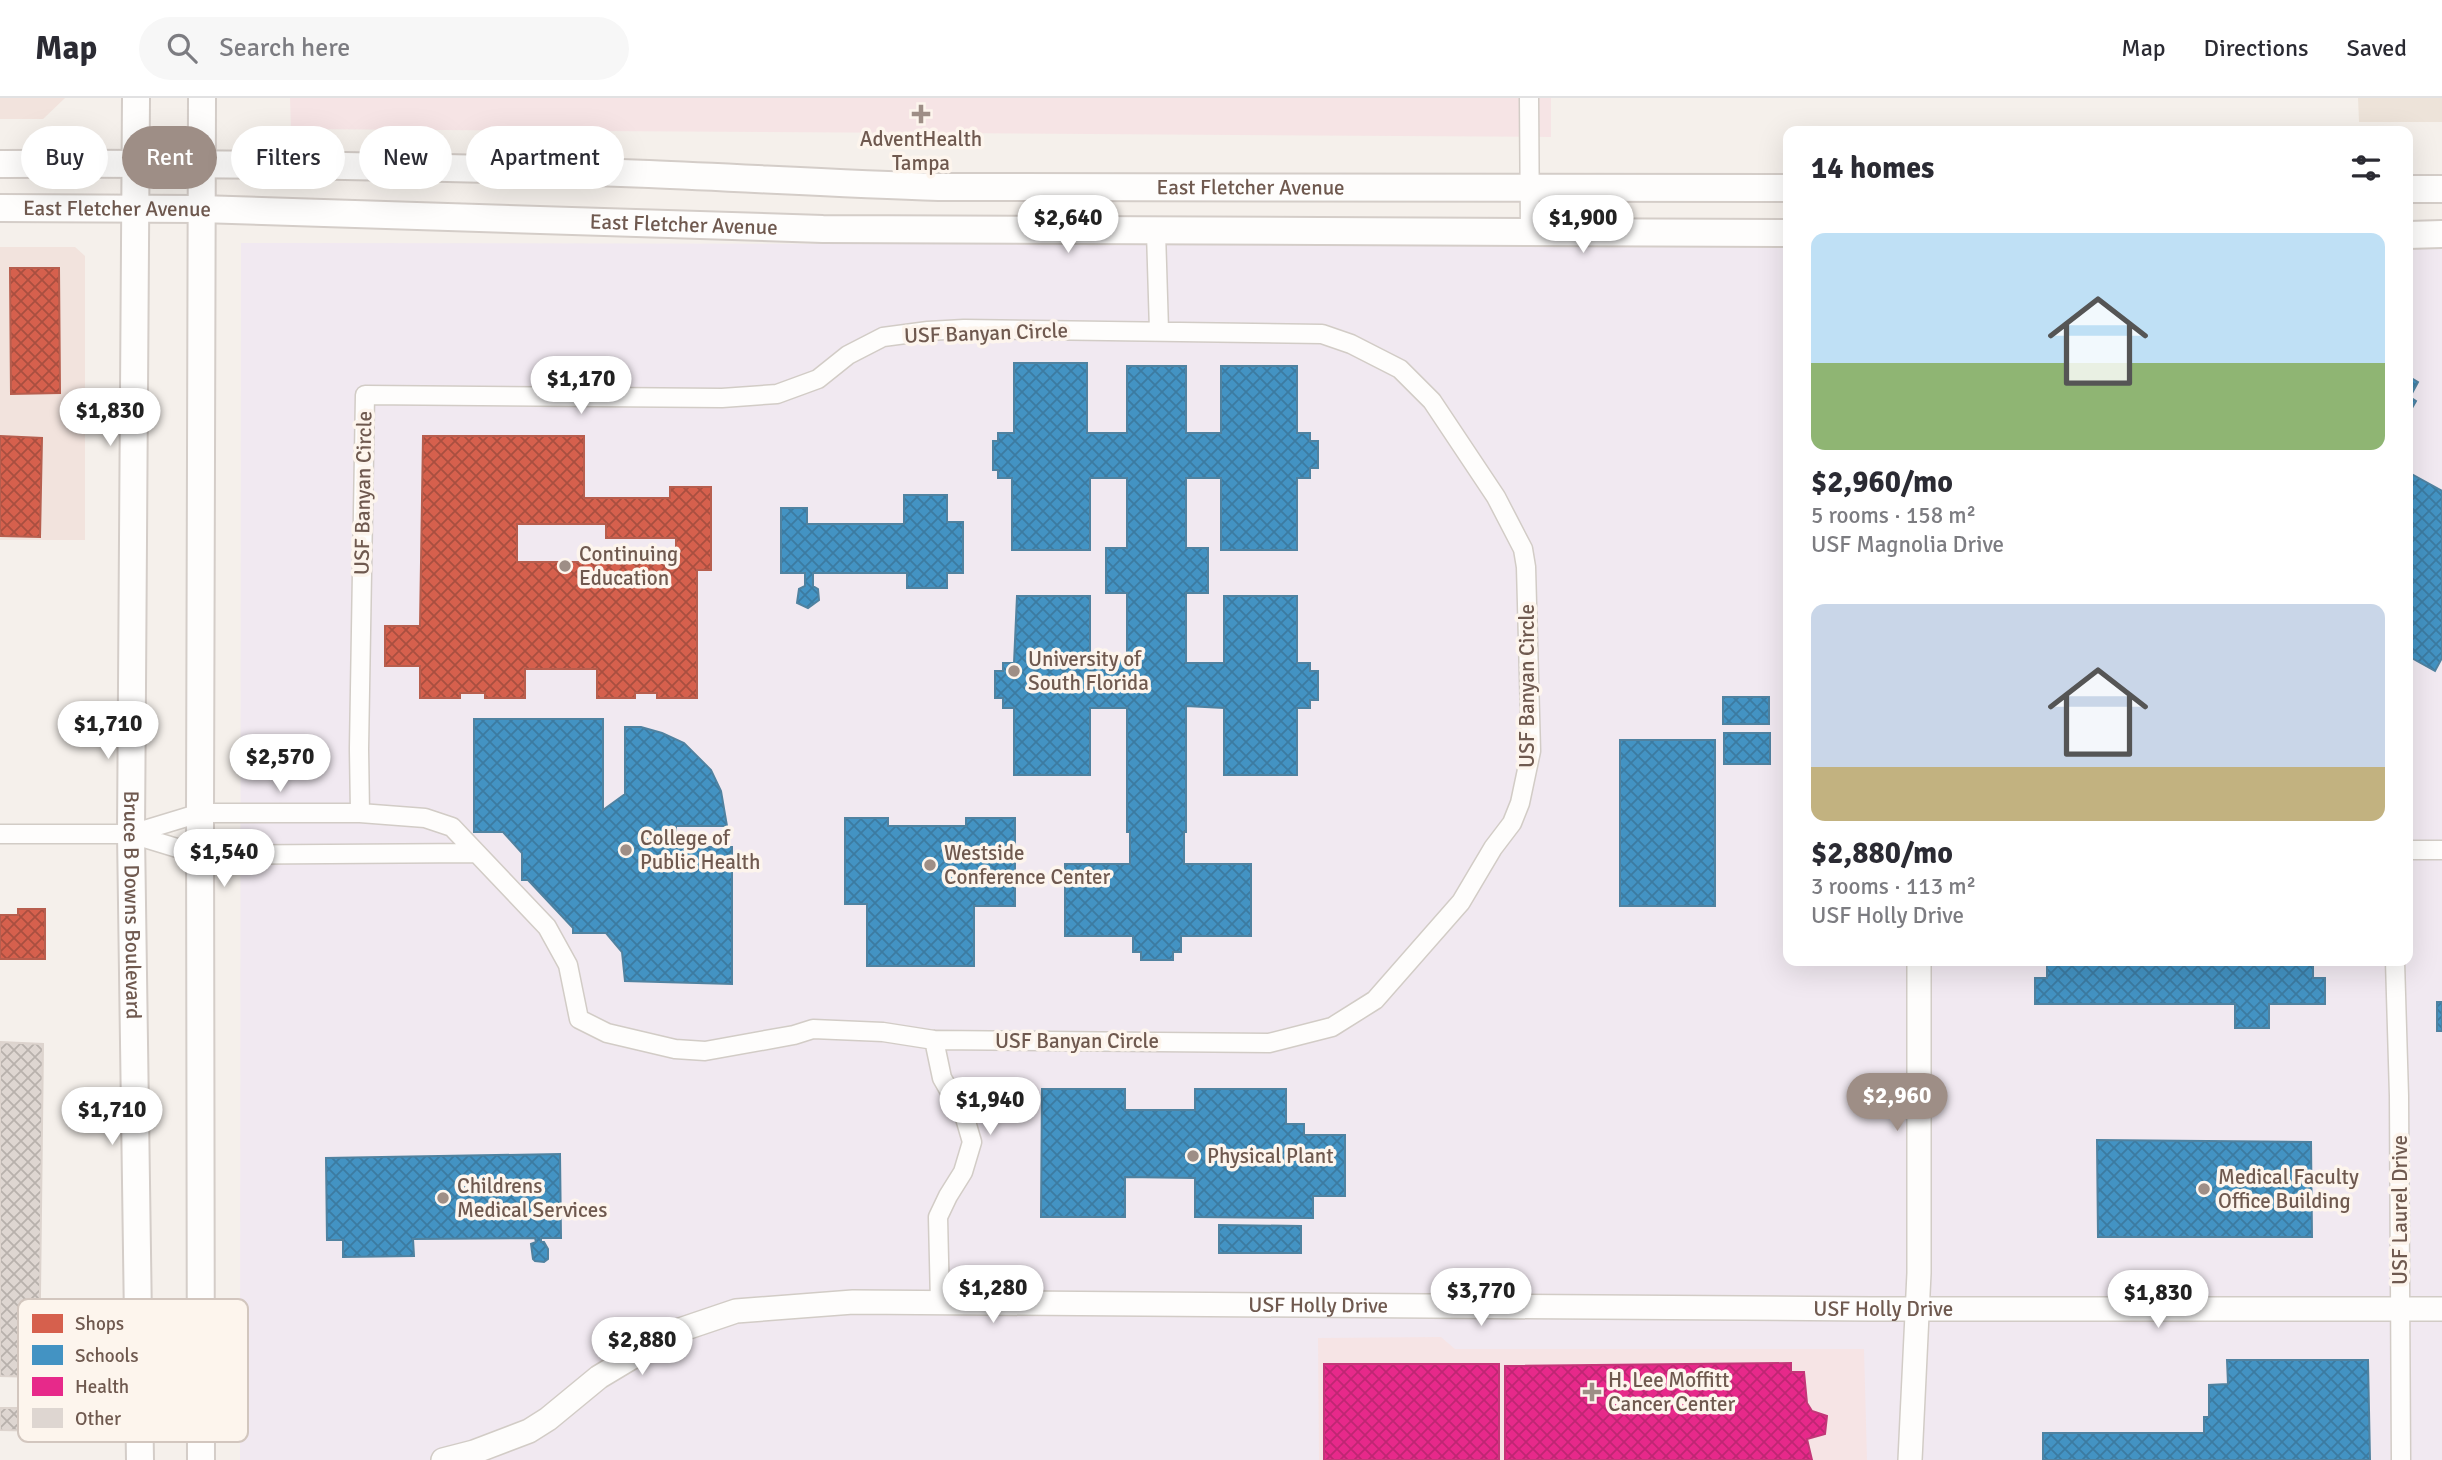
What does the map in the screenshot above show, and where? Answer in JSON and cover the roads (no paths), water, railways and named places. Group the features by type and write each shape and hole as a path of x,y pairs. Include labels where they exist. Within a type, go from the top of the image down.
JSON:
{"main road":[{"name":"Bruce B Downs Boulevard","path":"136,98 136,126"},
{"path":"202,98 202,126"},
{"name":"East Fletcher Avenue","path":"0,164 122,163"},
{"name":"East Fletcher Avenue","path":"217,164 649,174 939,187 1783,188"},
{"name":"Bruce B Downs Boulevard","path":"134,189 131,834 137,1299"},
{"path":"200,189 201,1299"},
{"path":"2413,189 2442,189"},
{"name":"East Fletcher Avenue","path":"0,208 200,209 824,229 1783,233"},
{"path":"2413,234 2442,234"},
{"name":"Bruce B Downs Boulevard","path":"139,1442 139,1460"},
{"path":"201,1442 201,1460"}],"street":[{"path":"1530,98 1530,232"},
{"path":"1156,232 1159,330"},
{"name":"USF Banyan Circle","path":"131,834 200,813 360,813 425,818 452,827 547,927 568,965 579,1019 607,1033 675,1049 705,1051 813,1030 883,1032 934,1040 1269,1043 1332,1027 1375,1000 1461,902 1493,848 1513,823 1531,751 1526,566 1523,548 1496,497 1432,401 1400,369 1351,344 1322,334 964,329 883,337 848,355 818,379 777,394 722,398 365,395 360,813"},
{"path":"0,834 131,834 200,855 477,853"},
{"path":"2413,850 2442,850"},
{"path":"1910,1460 1919,1273 1919,966"},
{"name":"USF Laurel Drive","path":"2395,966 2399,1096 2400,1460"},
{"path":"934,1040 942,1078 965,1118 972,1142 963,1172 938,1217 940,1303"},
{"name":"USF Holly Drive","path":"443,1460 474,1452 529,1431 548,1419 599,1377 674,1332 736,1311 853,1302 2442,1309"}],"place":[{"name":"AdventHealth Tampa","path":"921,114"},
{"name":"Continuing Education","path":"565,566"},
{"name":"University of South Florida","path":"1014,671"},
{"name":"College of Public Health","path":"626,850"},
{"name":"Westside Conference Center","path":"930,865"},
{"name":"Physical Plant","path":"1193,1156"},
{"name":"Medical Faculty Office Building","path":"2204,1189"},
{"name":"Childrens Medical Services","path":"443,1198"},
{"name":"H. Lee Moffitt Cancer Center","path":"1592,1392"}]}
